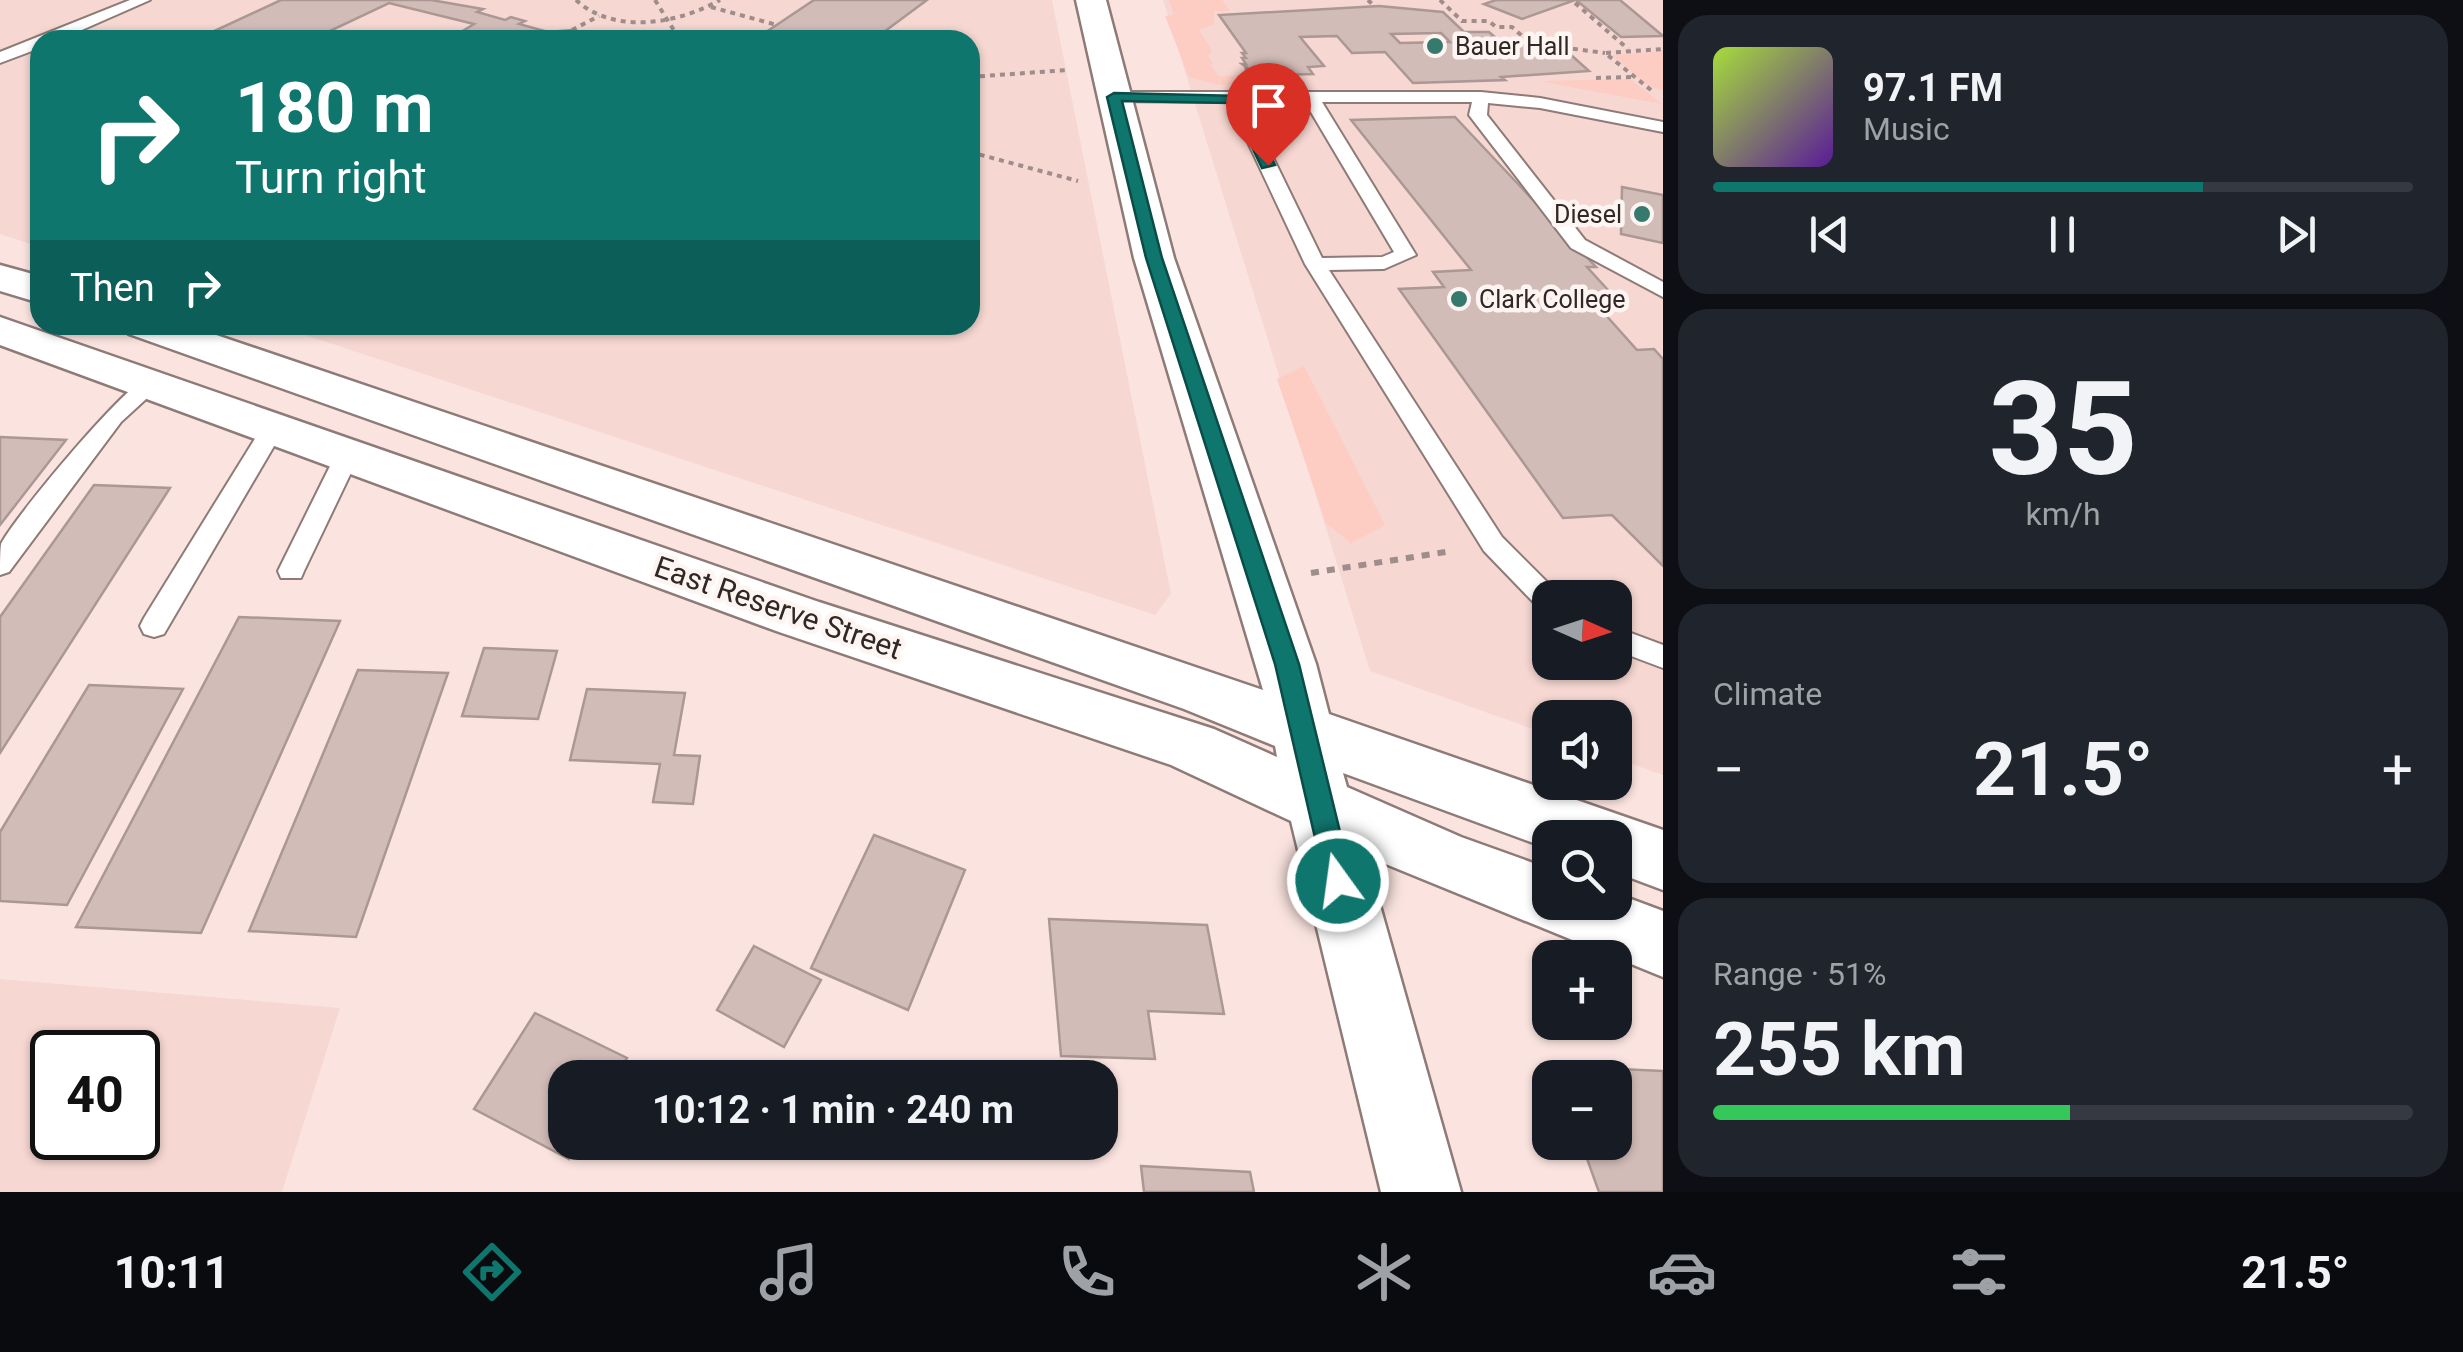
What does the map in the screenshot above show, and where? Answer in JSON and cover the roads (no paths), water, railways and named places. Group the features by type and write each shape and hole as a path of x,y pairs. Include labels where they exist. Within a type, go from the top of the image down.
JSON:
{"street":[{"path":"1091,0 1154,258 1287,664 1319,803 1421,1192"},
{"path":"0,276 30,286"},
{"name":"East Reserve Street","path":"0,330 799,616 1192,747 1441,859 1532,894"},
{"name":"East Reserve Street","path":"173,335 1205,692 1548,820"},
{"path":"1632,849 1663,860"},
{"name":"East Reserve Street","path":"1600,920 1663,944"}],"lane":[{"path":"70,30 143,0"},
{"path":"0,58 30,46"},
{"path":"1114,97 1481,98 1540,103 1663,127"},
{"path":"1481,98 1478,114 1578,244 1663,290"},
{"path":"1236,99 1315,264 1493,544 1532,584"},
{"path":"1312,100 1406,255 1384,263 1315,264"},
{"path":"0,565 112,417 149,384"},
{"path":"154,626 272,428"},
{"path":"291,572 348,456"},
{"path":"1632,645 1663,657"}],"place":[{"name":"Bauer Hall","path":"1435,46"},
{"name":"Diesel","path":"1642,214"},
{"name":"Clark College","path":"1459,299"}]}
